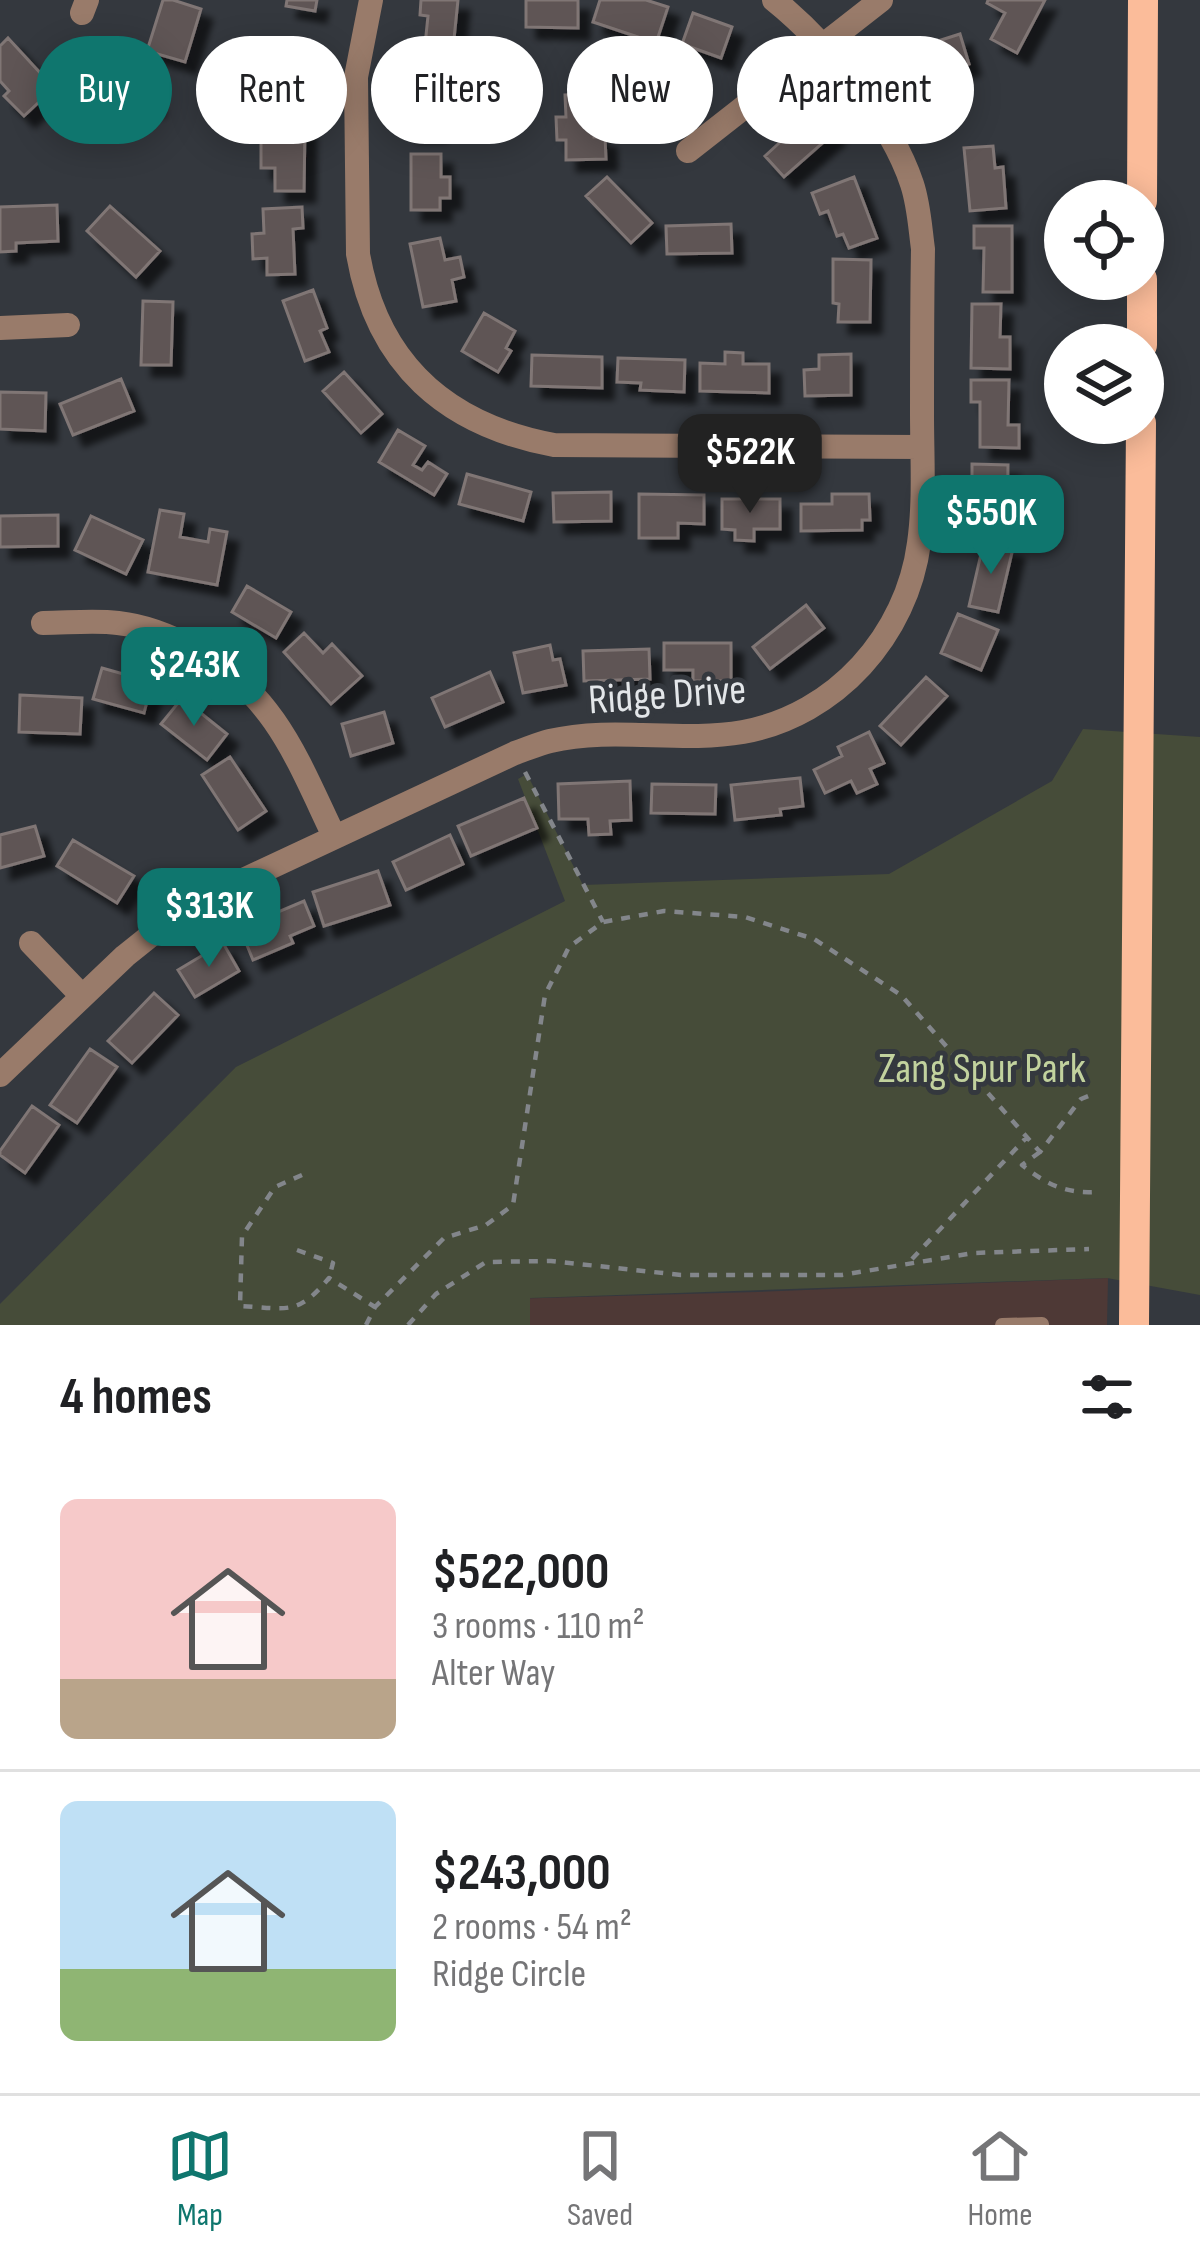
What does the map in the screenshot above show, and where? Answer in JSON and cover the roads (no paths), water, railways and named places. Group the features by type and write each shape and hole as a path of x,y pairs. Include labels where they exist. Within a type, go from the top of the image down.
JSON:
{"main road":[{"path":"1142,180 1143,0"},
{"path":"1134,1325 1142,444"}],"street":[{"path":"370,0 356,77 361,273 394,349 455,410 500,432 554,445 922,447"},
{"name":"Ridge Drive","path":"774,0 812,36"},
{"path":"836,36 881,0"},
{"path":"688,151 737,113"},
{"name":"Ridge Drive","path":"0,1075 125,956 170,920 230,884 552,740 717,736 771,725 837,688 875,651 911,583 921,527 922,249 918,205 895,144"},
{"path":"0,328 68,325"},
{"path":"43,623 116,622 147,629 217,662 262,702 284,734 334,836"},
{"path":"31,943 82,997"}],"lane":[{"path":"1002,1325 1042,1324"}],"park label":[{"name":"Zang Spur Park","path":"982,1067"}]}
